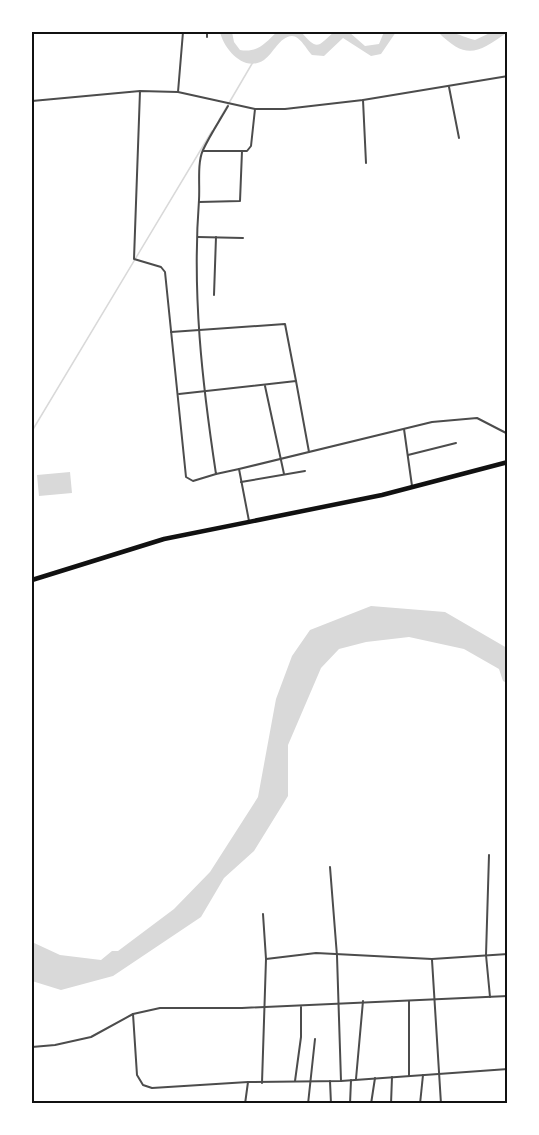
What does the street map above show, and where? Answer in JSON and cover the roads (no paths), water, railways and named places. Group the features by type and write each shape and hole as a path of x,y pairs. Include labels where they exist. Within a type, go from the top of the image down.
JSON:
{"highway":[{"path":"32,580 164,539 412,488 507,462"}],"street":[{"path":"178,92 183,32"},
{"path":"207,32 207,37"},
{"path":"32,101 140,91 178,92 229,105 255,109 285,109 363,100 507,76"},
{"path":"449,87 459,138"},
{"path":"140,91 135,260 164,269 188,480 193,482 216,474 432,422 477,418 507,434"},
{"path":"363,100 366,163"},
{"path":"216,474 203,391 198,330 198,202 202,151 229,105"},
{"path":"202,151 242,151 251,146 255,109"},
{"path":"198,202 240,201 242,151"},
{"path":"198,237 243,238"},
{"path":"214,295 216,237"},
{"path":"171,332 285,324 309,452"},
{"path":"179,394 296,381"},
{"path":"265,385 284,474"},
{"path":"404,429 412,488"},
{"path":"408,455 456,443"},
{"path":"239,469 249,521"},
{"path":"241,482 305,471"},
{"path":"489,855 486,955 490,997"},
{"path":"330,867 337,956 341,1081"},
{"path":"262,1083 266,1006 263,914"},
{"path":"266,959 316,953 337,956 406,956 432,959 507,954"},
{"path":"432,959 441,1104"},
{"path":"32,1047 91,1037 133,1014 160,1008 301,1005 507,996"},
{"path":"409,1000 409,1076"},
{"path":"350,1104 363,1001"},
{"path":"295,1081 301,1037 301,1005"},
{"path":"133,1014 137,1075 143,1085 152,1088 248,1082 341,1081 507,1069"},
{"path":"308,1104 315,1039"},
{"path":"420,1104 423,1075"},
{"path":"391,1104 392,1077"},
{"path":"371,1104 375,1078"},
{"path":"330,1081 332,1104"},
{"path":"245,1104 248,1082"}],"waterway":[{"path":"219,120 253,62"},
{"path":"32,431 212,131"}]}
